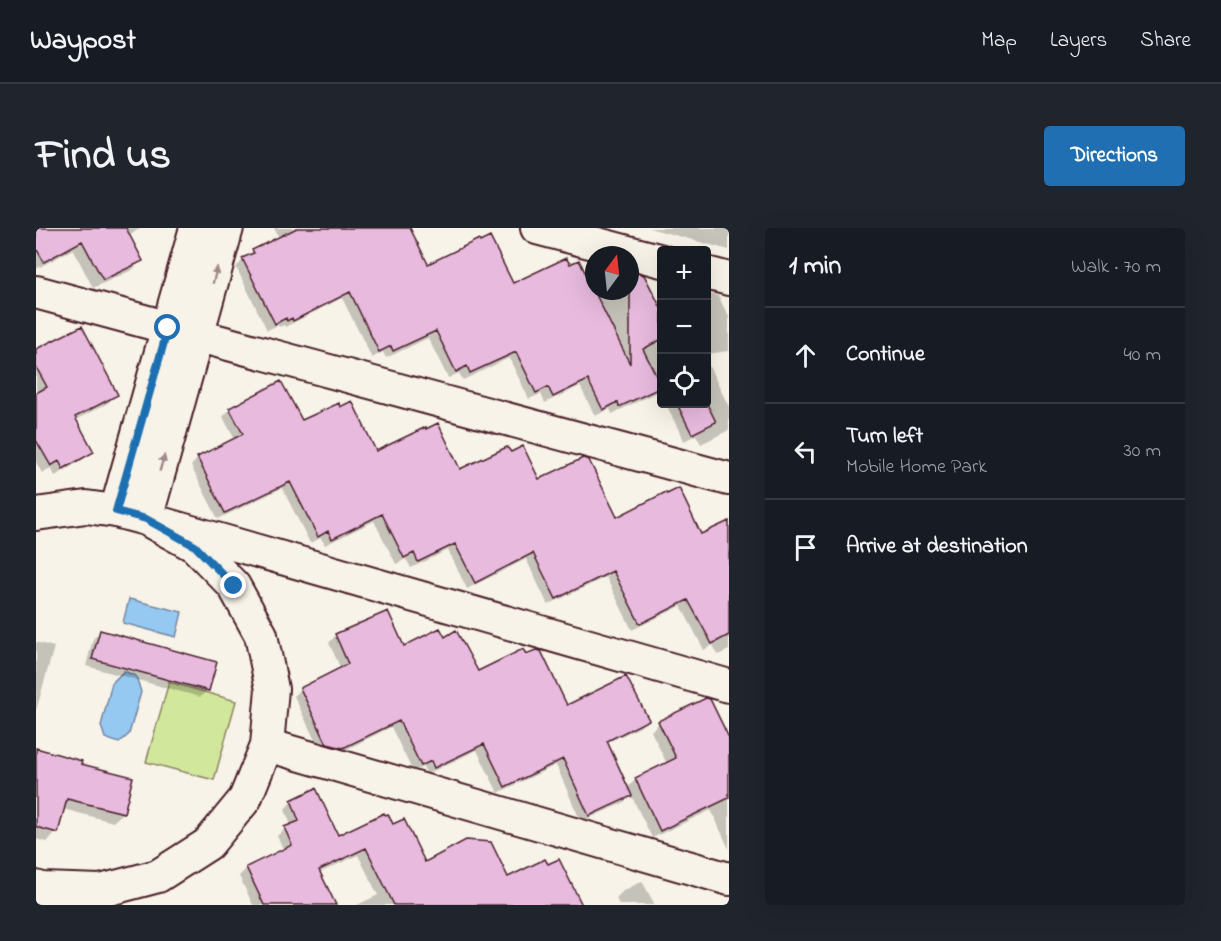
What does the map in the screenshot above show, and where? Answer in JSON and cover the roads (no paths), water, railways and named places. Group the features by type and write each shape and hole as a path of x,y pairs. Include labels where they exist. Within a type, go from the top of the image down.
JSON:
{"street":[{"path":"116,511 196,228"},
{"path":"146,519 227,228"},
{"path":"537,228 657,260"},
{"path":"711,274 729,279"},
{"path":"36,292 729,479"},
{"path":"36,494 146,519 729,687"},
{"path":"36,514 86,507"},
{"path":"38,892 101,891 158,876 198,851 208,844 245,799 267,745 272,690 261,635 234,586 195,546 146,519"},
{"path":"267,745 729,879"},
{"path":"38,892 99,905"}],"water":[{"path":"129,599 182,612 176,637 123,623"},
{"path":"124,671 136,676 141,692 129,734 119,743 105,738 101,726 112,683"}]}
